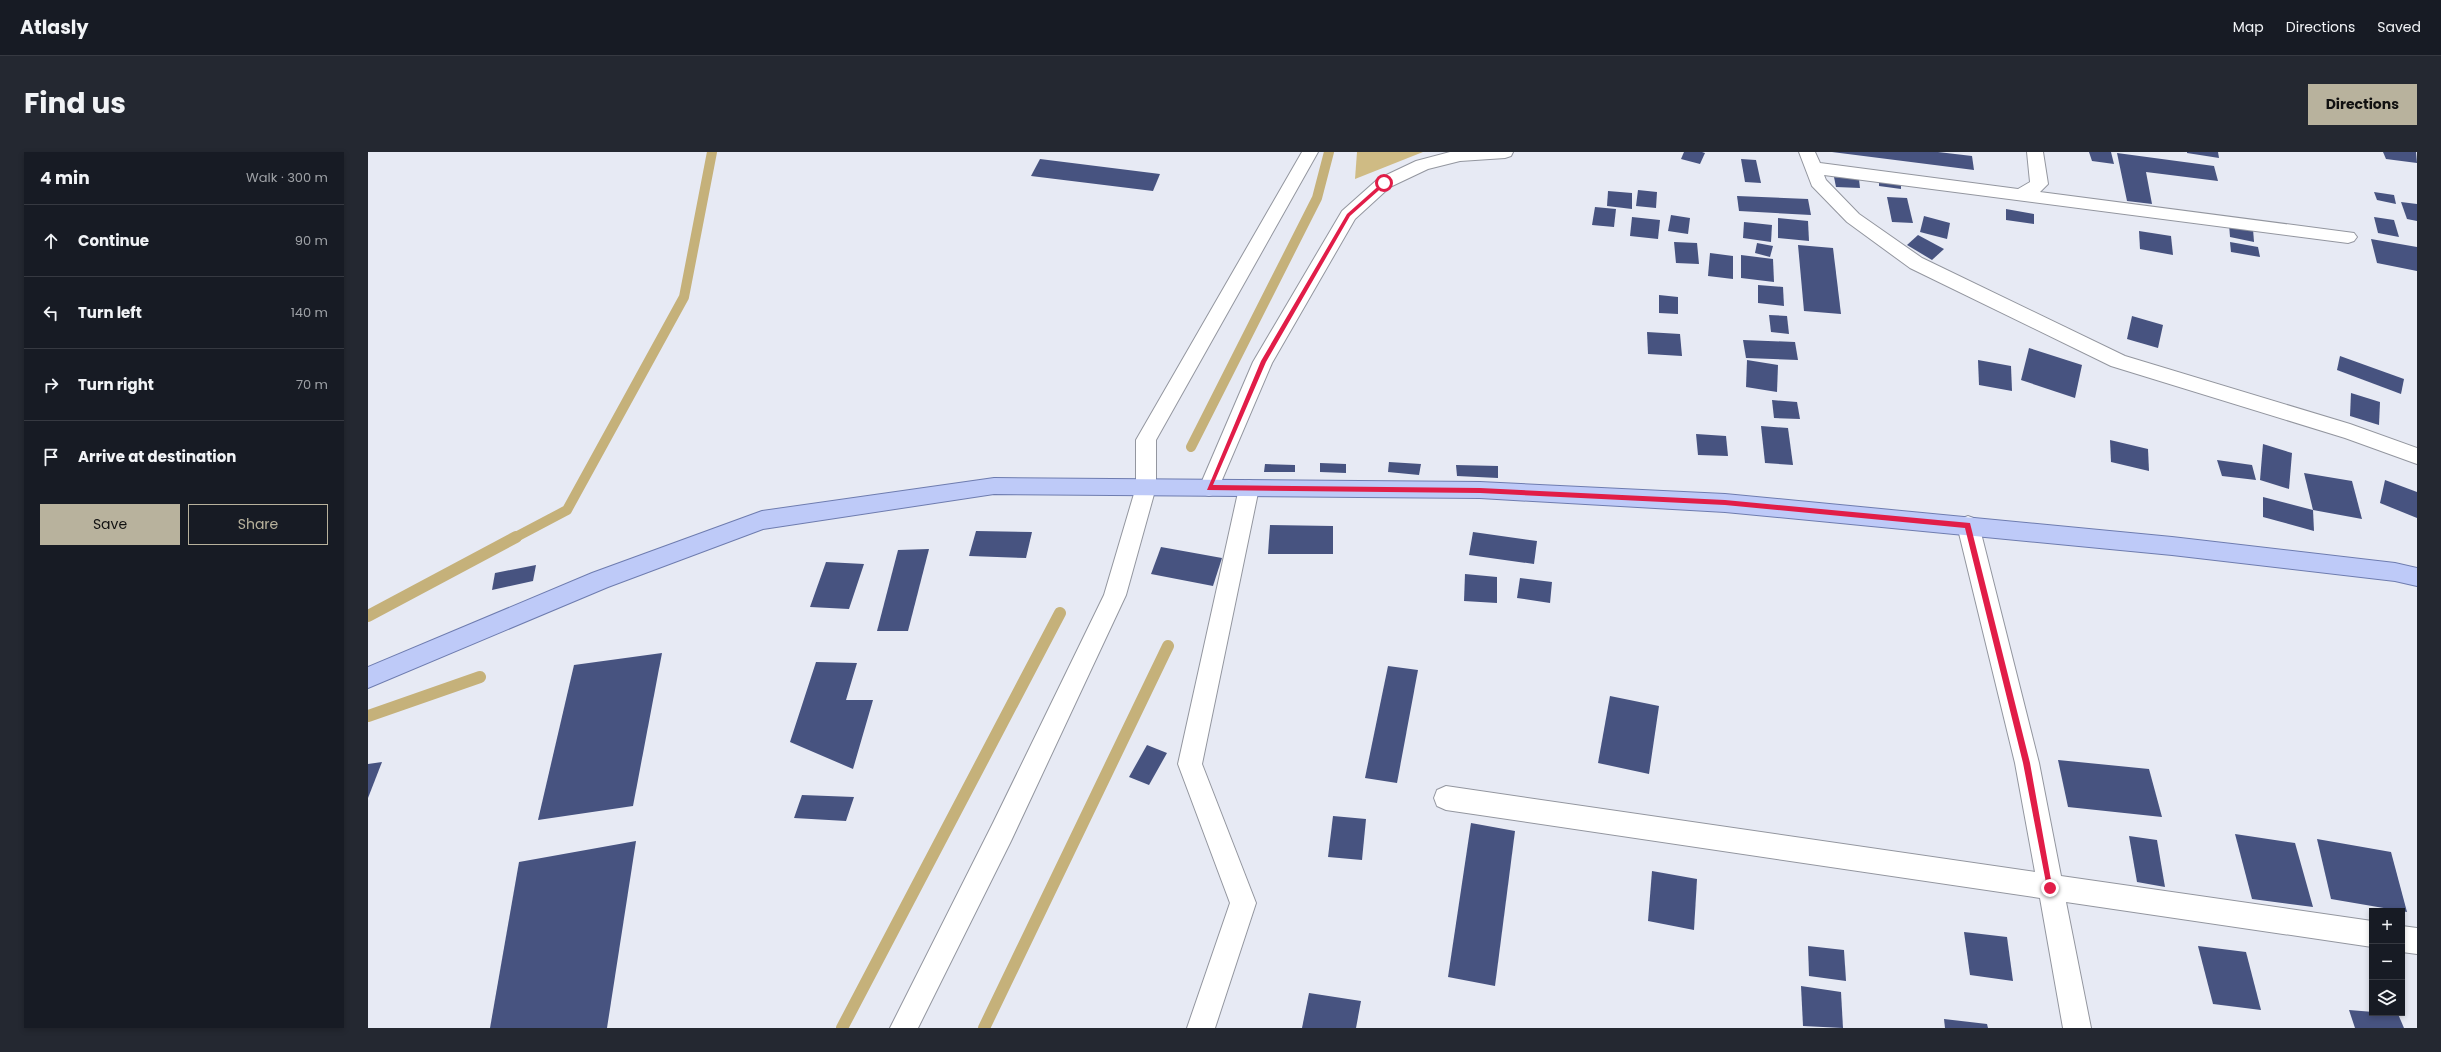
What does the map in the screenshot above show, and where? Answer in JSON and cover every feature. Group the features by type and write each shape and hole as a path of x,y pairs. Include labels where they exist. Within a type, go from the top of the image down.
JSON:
{"main road":[{"path":"368,678 600,580 762,520 994,486 1480,490 1725,503 1968,525 2172,546 2395,572 2417,577"}],"street":[{"path":"904,1028 1002,832 1115,595 1146,487 1146,440 1310,152"},
{"path":"1209,488 1263,362 1348,215 1384,183 1422,165 1460,155 1505,152"},
{"path":"2021,195 2039,184 2035,152"},
{"path":"2348,237 2021,195 1810,160 1818,182 1853,218 1916,263 2118,361 2350,432 2417,456"},
{"path":"1201,1028 1243,903 1190,764 1250,488"},
{"path":"1968,525 2027,763 2077,1028"},
{"path":"1446,798 2050,888 2369,934"},
{"path":"2405,939 2417,941"}],"shaded area":[{"path":"1357,152 1423,152 1355,179"}],"building":[{"path":"1684,152 1705,153 1700,164 1681,159"},
{"path":"1832,152 1938,152 1972,156 1974,170"},
{"path":"2089,152 2111,152 2114,164 2092,161"},
{"path":"2218,152 2219,158 2187,153"},
{"path":"2383,152 2416,152 2417,163 2386,159"},
{"path":"2117,153 2214,166 2218,181 2146,172 2152,204 2127,201"},
{"path":"1040,159 1160,174 1153,191 1031,176"},
{"path":"1741,159 1756,160 1761,183 1745,182"},
{"path":"1834,177 1859,179 1860,188 1836,187"},
{"path":"1879,181 1901,184 1901,189 1879,186"},
{"path":"1638,190 1657,192 1656,208 1636,206"},
{"path":"1608,191 1632,193 1632,209 1607,206"},
{"path":"2374,192 2394,195 2396,204 2377,200"},
{"path":"1737,196 1808,199 1811,215 1739,211"},
{"path":"1887,197 1907,198 1913,223 1892,222"},
{"path":"2401,202 2417,204 2417,221 2407,219"},
{"path":"1595,207 1616,209 1614,227 1592,225"},
{"path":"2006,209 2034,214 2034,224 2006,220"},
{"path":"1671,215 1690,218 1688,234 1668,231"},
{"path":"1924,216 1950,223 1947,239 1920,232"},
{"path":"1632,217 1660,220 1658,239 1630,236"},
{"path":"2374,217 2394,220 2399,237 2378,233"},
{"path":"1778,218 1808,221 1809,241 1778,238"},
{"path":"1744,222 1772,225 1771,242 1743,238"},
{"path":"2229,224 2253,229 2254,242 2230,237"},
{"path":"2139,231 2171,236 2173,255 2140,249"},
{"path":"1918,235 1944,249 1932,260 1907,245"},
{"path":"2371,239 2417,247 2417,271 2377,263"},
{"path":"1674,242 1697,243 1699,264 1676,263"},
{"path":"2230,242 2258,247 2260,257 2231,252"},
{"path":"1757,243 1773,246 1770,257 1755,253"},
{"path":"1798,245 1833,248 1841,314 1804,311"},
{"path":"1710,253 1733,256 1733,279 1708,276"},
{"path":"1741,255 1773,259 1774,282 1741,278"},
{"path":"1758,285 1783,287 1784,306 1758,303"},
{"path":"1659,295 1678,297 1678,314 1659,313"},
{"path":"1769,315 1787,316 1789,334 1771,332"},
{"path":"2132,316 2163,325 2158,348 2127,339"},
{"path":"1647,332 1680,334 1682,356 1648,354"},
{"path":"1743,340 1795,342 1798,360 1746,358"},
{"path":"2029,348 2082,365 2075,398 2021,380"},
{"path":"2340,356 2404,379 2401,394 2337,370"},
{"path":"1747,360 1778,365 1777,392 1746,387"},
{"path":"1978,360 2011,366 2012,391 1979,385"},
{"path":"2351,393 2380,402 2379,425 2350,416"},
{"path":"1772,400 1797,402 1800,419 1774,418"},
{"path":"1761,426 1788,428 1793,465 1765,463"},
{"path":"1696,434 1726,436 1728,456 1698,455"},
{"path":"2110,440 2148,449 2149,471 2111,462"},
{"path":"2263,444 2292,453 2289,489 2260,480"},
{"path":"2217,460 2252,465 2256,480 2222,476"},
{"path":"1389,462 1421,464 1419,475 1388,472"},
{"path":"1320,463 1346,464 1346,473 1320,472"},
{"path":"1265,464 1295,465 1295,472 1264,472"},
{"path":"1456,465 1498,466 1498,478 1457,476"},
{"path":"2304,473 2352,481 2362,519 2313,510"},
{"path":"2385,480 2417,492 2417,518 2380,503"},
{"path":"2263,497 2313,510 2314,531 2263,517"},
{"path":"1270,525 1333,526 1333,554 1268,554"},
{"path":"976,531 1032,532 1026,558 969,556"},
{"path":"1473,532 1537,541 1534,564 1469,555"},
{"path":"1161,547 1222,558 1213,586 1151,574"},
{"path":"929,549 908,631 877,631 898,550"},
{"path":"826,562 864,564 849,609 810,607"},
{"path":"536,565 533,581 492,590 495,573"},
{"path":"1465,574 1497,577 1497,603 1464,601"},
{"path":"1520,578 1552,582 1550,603 1517,598"},
{"path":"662,653 633,806 538,820 574,665"},
{"path":"816,662 857,663 846,700 873,700 853,769 790,742"},
{"path":"1388,666 1418,670 1397,783 1365,778"},
{"path":"1610,696 1659,706 1649,774 1598,763"},
{"path":"1147,745 1167,753 1149,785 1129,777"},
{"path":"2058,760 2149,769 2162,817 2068,807"},
{"path":"382,762 368,798 368,764"},
{"path":"802,795 854,797 846,821 794,818"},
{"path":"1333,816 1366,819 1362,860 1328,857"},
{"path":"1471,823 1515,831 1495,986 1448,977"},
{"path":"2235,834 2295,843 2313,907 2252,899"},
{"path":"2129,836 2157,840 2165,887 2137,882"},
{"path":"2317,839 2391,852 2407,912 2405,912 2405,908 2384,908 2331,899"},
{"path":"636,841 607,1028 490,1028 519,862"},
{"path":"1652,871 1697,879 1694,930 1648,921"},
{"path":"1964,932 2007,937 2013,981 1970,975"},
{"path":"1808,946 1844,950 1846,981 1809,976"},
{"path":"2198,946 2246,952 2261,1010 2213,1004"},
{"path":"1801,986 1841,992 1843,1028 1803,1026"},
{"path":"1309,993 1361,1001 1356,1028 1302,1028"},
{"path":"2349,1010 2369,1012 2369,1016 2399,1016 2404,1028 2355,1028"},
{"path":"1944,1019 1987,1024 1988,1028 1945,1028"}],"waterway":[{"path":"514,538 567,510 684,297 712,152"},
{"path":"1191,447 1317,198 1329,152"},
{"path":"368,616 516,537"},
{"path":"842,1028 1060,613"},
{"path":"984,1028 1168,646"},
{"path":"368,716 480,677"}],"route":[{"path":"1384,183 1348,215 1263,362 1209,488 1480,490 1725,503 1968,525 2027,763 2050,888"}]}
